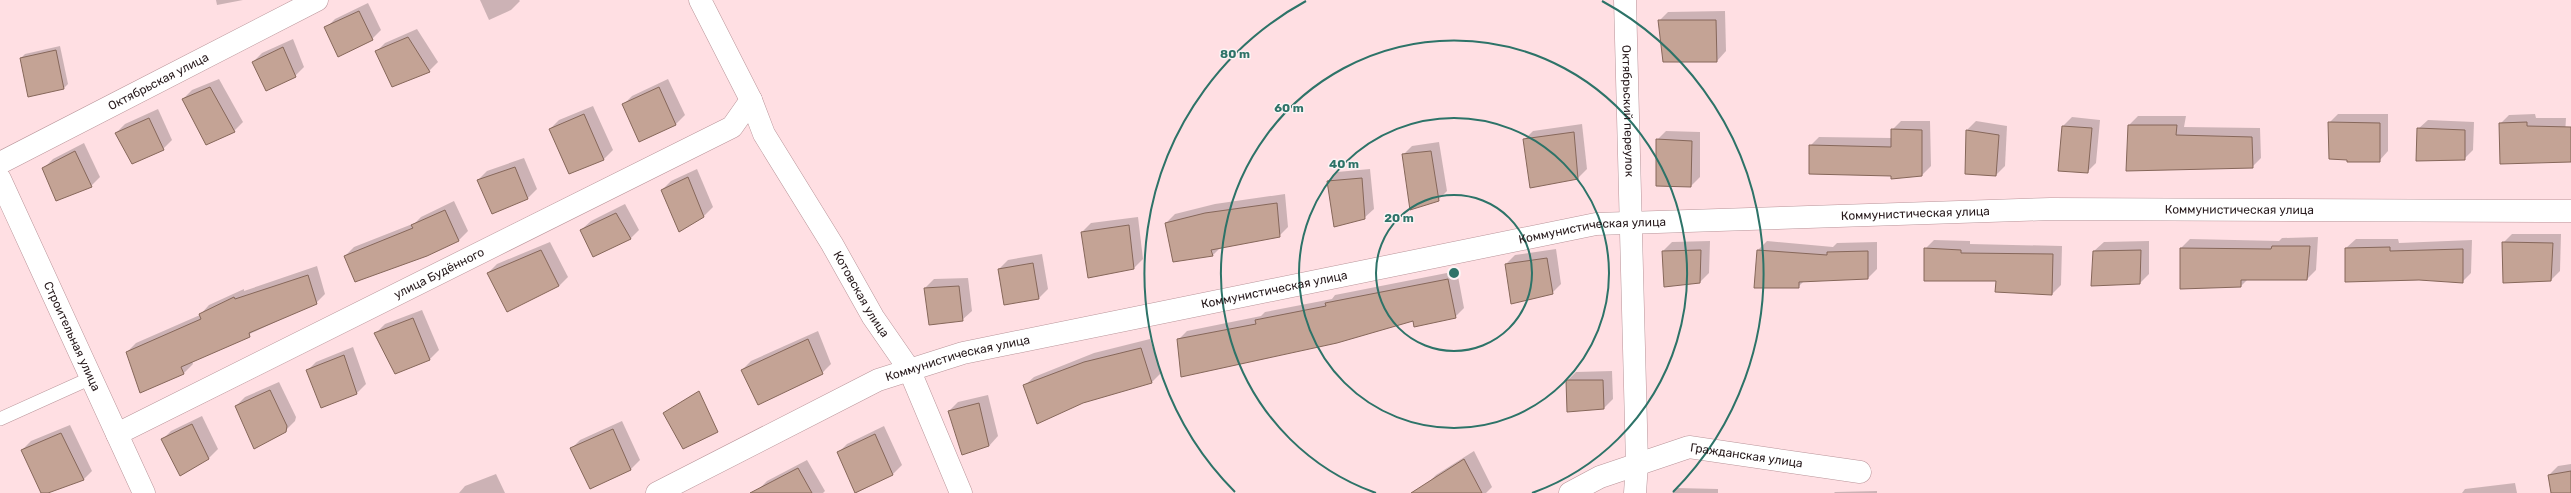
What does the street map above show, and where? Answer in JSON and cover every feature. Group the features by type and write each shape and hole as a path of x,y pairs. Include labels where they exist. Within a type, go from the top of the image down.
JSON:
{"street":[{"name":"Октябрьская улица","path":"0,164 317,0"},
{"name":"Котовская улица","path":"700,0 751,100 764,134 832,244 873,317 909,369 961,493"},
{"name":"Октябрьский переулок","path":"1625,0 1632,223 1637,464"},
{"name":"улица Будённого","path":"117,434 732,127 751,100"},
{"name":"Строительная улица","path":"0,179 144,493"},
{"name":"Коммунистическая улица","path":"657,493 878,380 963,353 1596,224 2051,210 2571,211"},
{"name":"Гражданская улица","path":"1570,493 1600,476 1689,447 1860,472"},
{"path":"1635,493 1637,464"}],"lane":[{"path":"0,419 91,378"}],"building":[{"path":"359,11 373,40 338,57 324,27"},
{"path":"1658,20 1716,20 1717,62 1663,62"},
{"path":"408,37 430,72 392,87 375,51"},
{"path":"283,47 296,77 266,91 252,62"},
{"path":"56,50 64,89 28,97 20,58"},
{"path":"210,87 235,132 206,145 182,99"},
{"path":"659,87 676,125 639,142 622,104"},
{"path":"584,114 604,160 569,174 549,129"},
{"path":"149,118 164,150 132,164 115,133"},
{"path":"2328,122 2380,123 2380,162 2347,162 2347,160 2329,159"},
{"path":"2527,122 2527,126 2571,127 2571,162 2500,164 2499,123"},
{"path":"2128,125 2177,125 2176,135 2252,137 2253,168 2126,171"},
{"path":"2062,126 2092,128 2088,173 2058,171"},
{"path":"2417,128 2465,130 2465,160 2416,161"},
{"path":"1891,129 1922,130 1922,176 1891,179 1891,176 1809,174 1809,145 1891,147"},
{"path":"1966,130 1999,135 1996,176 1965,174"},
{"path":"1574,132 1578,179 1530,188 1523,139"},
{"path":"1656,139 1692,141 1691,187 1656,186"},
{"path":"75,151 92,187 56,201 42,168"},
{"path":"1431,151 1439,201 1410,210 1402,154"},
{"path":"515,167 528,199 492,214 477,180"},
{"path":"688,177 704,217 679,232 661,190"},
{"path":"1362,178 1365,219 1334,227 1327,181"},
{"path":"1277,203 1280,237 1211,250 1213,256 1173,262 1165,223 1205,213"},
{"path":"445,210 459,241 427,256 355,282 344,256 413,228 411,225"},
{"path":"616,213 631,239 593,257 580,230"},
{"path":"1129,225 1134,269 1088,278 1081,232"},
{"path":"2502,242 2553,243 2551,281 2503,283"},
{"path":"2272,246 2310,246 2307,280 2241,280 2241,287 2180,289 2180,248 2271,249"},
{"path":"2390,247 2390,251 2463,249 2463,283 2419,280 2345,282 2345,248"},
{"path":"1924,248 1961,250 1961,253 2053,254 2052,295 1995,292 1996,281 1924,281"},
{"path":"541,250 559,286 507,312 487,273"},
{"path":"1701,250 1700,283 1664,287 1662,251"},
{"path":"1757,250 1827,255 1827,252 1868,251 1868,279 1799,282 1799,288 1754,288"},
{"path":"2141,250 2140,284 2091,286 2093,251"},
{"path":"1547,258 1553,294 1511,304 1505,264"},
{"path":"1033,263 1039,299 1004,305 998,269"},
{"path":"308,275 317,304 249,333 250,337 181,367 184,374 140,393 126,352 201,319 199,314 234,297 235,299"},
{"path":"1448,279 1456,318 1414,327 1413,321 1337,343 1181,377 1177,339 1256,324 1255,320 1326,306 1325,303"},
{"path":"959,286 963,321 929,325 924,288"},
{"path":"413,318 430,360 395,374 374,333"},
{"path":"808,339 823,374 758,405 741,370"},
{"path":"1141,348 1152,383 1083,403 1037,424 1023,385 1084,362"},
{"path":"344,355 357,394 321,408 306,370"},
{"path":"1566,380 1603,380 1604,409 1567,412"},
{"path":"270,390 287,426 286,432 254,449 235,406"},
{"path":"699,391 718,432 683,449 663,413"},
{"path":"979,403 989,446 962,455 948,411"},
{"path":"192,424 209,459 180,476 161,439"},
{"path":"613,429 631,470 590,489 570,448"},
{"path":"61,433 84,480 48,493 41,493 21,450"},
{"path":"875,434 893,475 855,493 837,452"},
{"path":"1464,459 1482,493 1411,493"},
{"path":"798,468 812,493 750,493"},
{"path":"2571,471 2571,493 2551,493 2548,475"}]}
